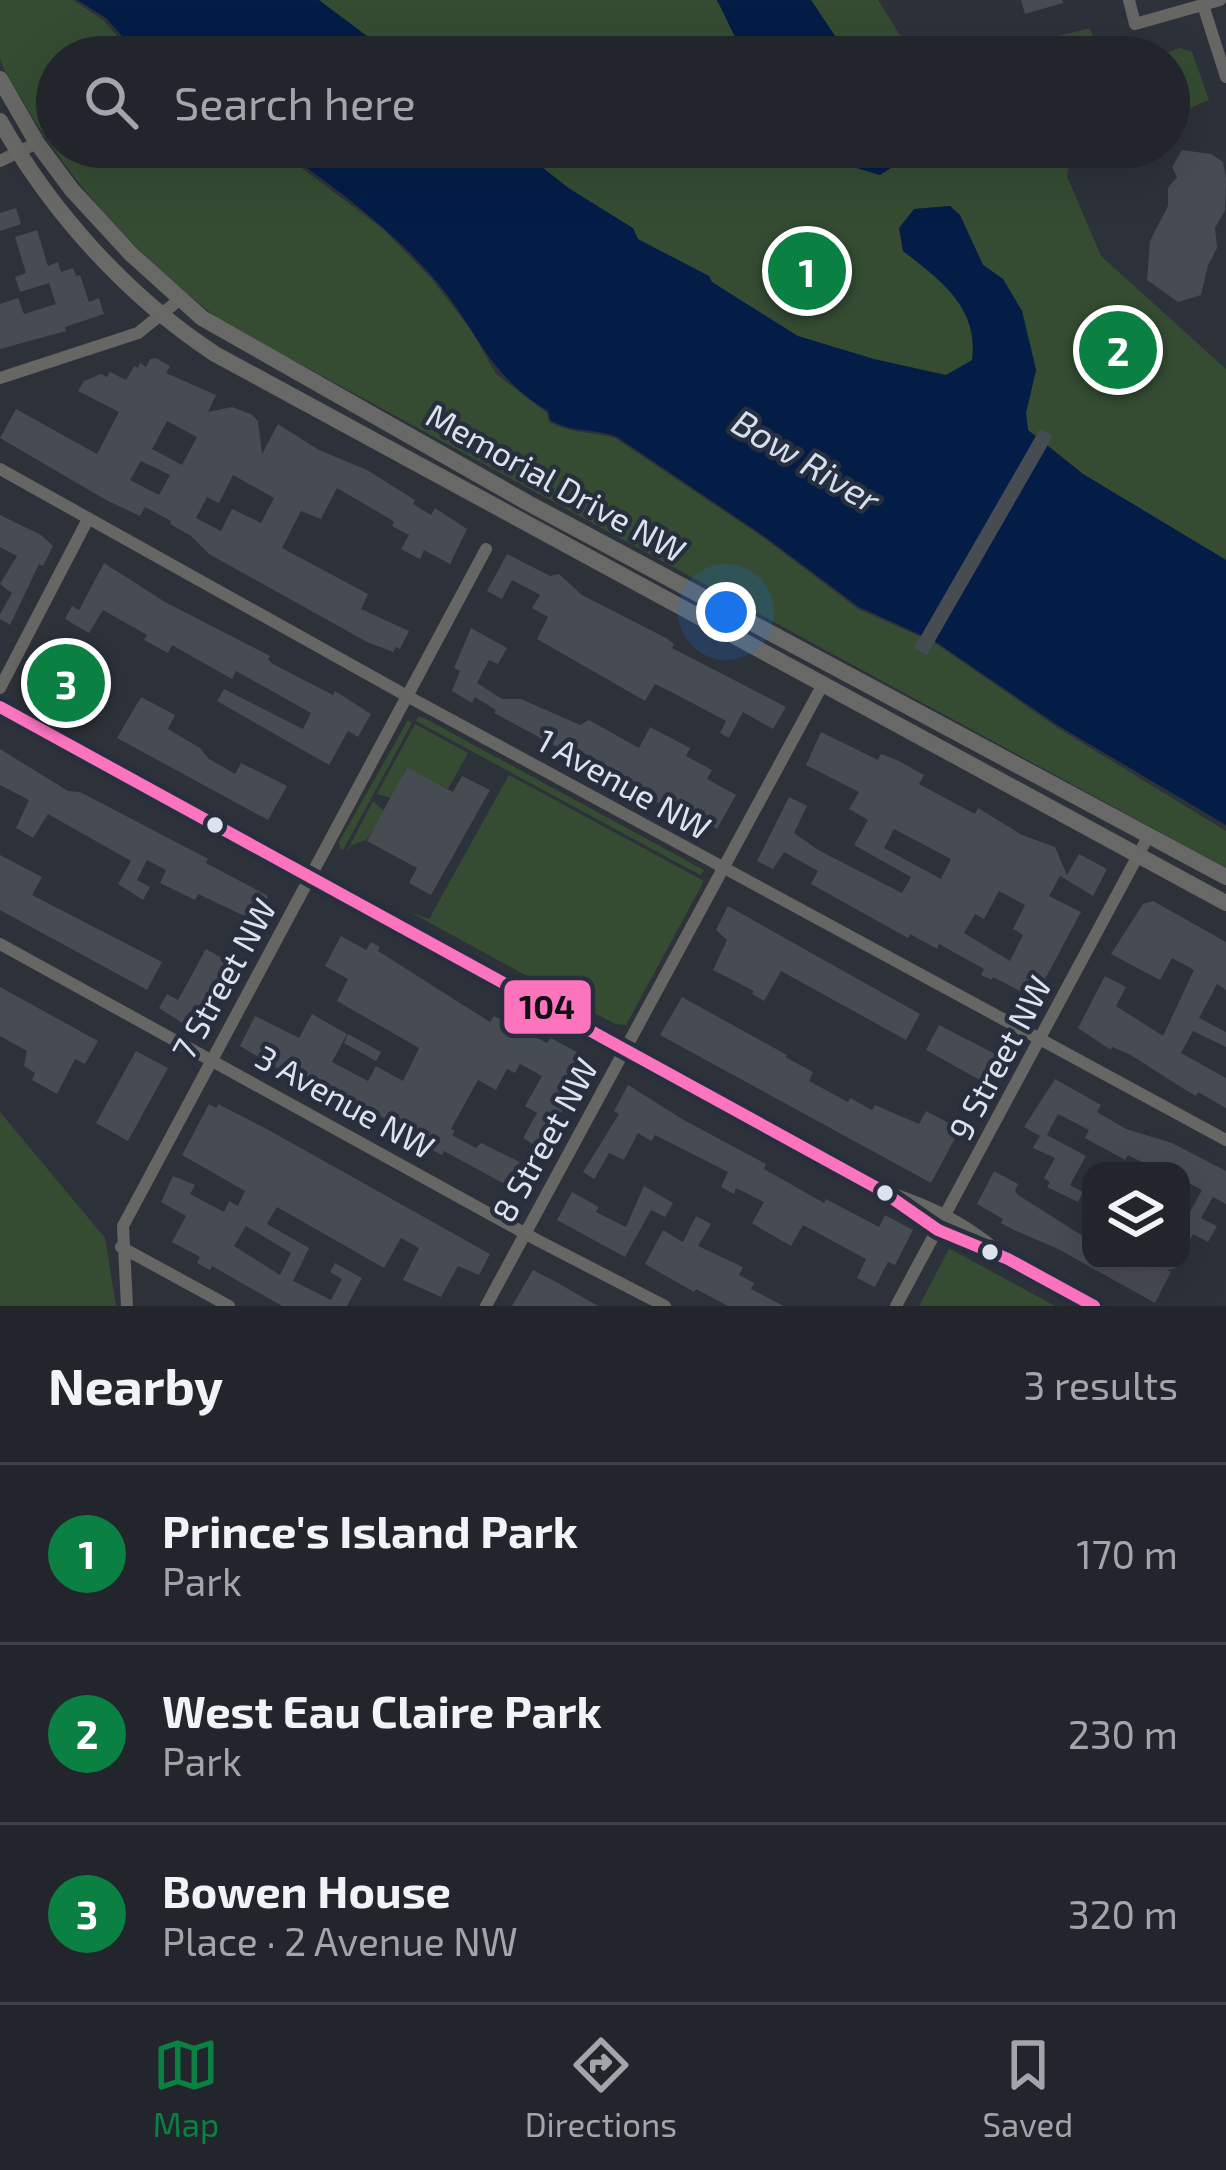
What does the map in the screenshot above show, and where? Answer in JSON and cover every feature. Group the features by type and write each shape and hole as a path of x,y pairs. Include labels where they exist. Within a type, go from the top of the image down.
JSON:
{"main road":[{"name":"Memorial Drive NW","path":"0,79 36,140"},
{"name":"Memorial Drive NW","path":"0,121 19,154 82,236 162,316 215,354 1226,903"},
{"name":"Memorial Drive NW","path":"57,168 101,224 178,300 226,334 548,514 1226,877"}],"street":[{"path":"1129,0 1136,24 1220,0"},
{"path":"1203,5 1226,77"},
{"path":"0,161 36,143"},
{"path":"0,379 138,333 178,300"},
{"name":"1 Avenue NW","path":"0,469 407,696 1226,1139"},
{"path":"0,688 88,518"},
{"name":"7 Street NW","path":"121,1247 123,1226 210,1058 486,549"},
{"name":"8 Street NW","path":"486,1306 823,684"},
{"path":"0,707 879,1189 938,1230 1008,1259 1094,1306"},
{"name":"9 Street NW","path":"896,1306 1149,835"},
{"name":"3 Avenue NW","path":"0,944 665,1306"},
{"path":"879,1189 967,1226 1008,1259"},
{"path":"121,1247 127,1306"},
{"path":"121,1247 229,1306"}],"green space":[{"path":"0,0 73,0 117,36 36,36 36,123 0,57"},
{"path":"313,0 716,0 739,36 360,36"},
{"path":"811,0 878,0 900,36 835,36"},
{"path":"1090,28 1093,36 1058,36"},
{"path":"1190,51 1192,52 1209,100 1190,108"},
{"path":"67,168 302,168 383,229 431,278 471,330 496,374 547,413 549,422 615,438 764,538 858,609 935,643 1058,728 1226,831 1226,868 221,321 164,273"},
{"path":"536,168 1068,168 1067,176 1101,256 1226,369 1226,560 1083,474 1028,430 1026,413 1036,370 1022,311 1003,279 983,265 960,215 950,206 914,209 972,319 978,355 963,374 942,379 795,339 636,242"},
{"path":"419,716 704,870 701,875 687,868 416,721"},
{"path":"408,720 412,723 340,849 339,842"},
{"path":"415,724 468,753 448,789 406,767 392,798 377,794"},
{"path":"509,775 704,881 626,1025 615,1024 410,912 429,919"},
{"path":"373,801 385,812 366,840 346,853"},
{"path":"0,1112 105,1238 116,1306 0,1306"},
{"path":"949,1249 954,1251 1055,1306 919,1306"}],"water":[{"path":"77,0 319,0 367,36 122,36 106,18"},
{"path":"717,0 811,0 835,36 735,36"},
{"name":"Bow River","path":"306,168 543,168 633,228 638,239 709,276 798,336 946,375 972,360 969,325 954,296 903,251 899,228 914,209 950,206 960,215 983,265 1003,279 1022,311 1036,370 1026,413 1028,430 1083,474 1226,560 1226,825 1059,726 936,642 859,607 617,437 550,420 548,411 494,363 444,291 411,254"},
{"path":"856,168 891,168 880,175"}],"building":[{"path":"1021,0 1062,0 1063,3 1025,14"},
{"path":"1190,151 1211,154 1223,162 1226,178 1225,210 1215,228 1217,248 1201,295 1178,302 1147,280 1150,241 1168,206 1168,188 1177,177 1172,168 1190,168"},
{"path":"16,208 21,224 0,231 0,213"},
{"path":"37,230 48,266 58,262 61,272 73,268 89,302 99,298 104,314 65,327 66,331 0,349 0,304 18,298 24,314 56,304 49,283 20,292 15,277 26,273 15,237"},
{"path":"801,261 819,266 815,278 806,275 802,287 767,277 771,262 798,270"},
{"path":"150,359 170,366 166,373 216,395 208,412 232,407 251,414 258,421 262,454 278,424 319,450 367,470 431,515 435,508 467,529 450,564 424,550 420,559 401,549 409,535 337,488 321,519 301,511 282,548 368,594 361,609 409,631 400,649 393,652 367,642 209,554 171,521 145,507 140,516 106,500 0,438 16,409 97,454 119,412 78,391 84,381 101,374 107,377 110,372 126,380 134,366 146,367","holes":["167,421 197,437 182,465 152,449","141,461 170,475 159,495 130,480","233,475 274,498 261,523 232,509 221,531 196,518 207,497 219,503"]},
{"path":"1040,429 1053,436 927,655 914,648"},
{"path":"0,515 53,546 43,566 39,564 10,625 0,614 12,593 0,584 17,556 0,547"},
{"path":"507,554 550,576 559,574 582,595 666,638 674,644 672,648 786,707 773,729 743,712 729,738 720,733 726,721 681,697 655,684 645,701 537,639 548,617 532,608 540,595 512,580 502,599 487,591"},
{"path":"104,563 165,602 270,656 273,664 333,695 335,691 371,714 358,737 348,731 329,765 217,701 224,689 303,729 311,713 236,671 232,679 172,645 168,653 103,610 89,633 65,619 72,606 79,610"},
{"path":"471,628 507,648 498,664 489,660 477,683 502,699 521,699 580,725 589,720 639,748 650,727 690,748 686,756 712,770 707,779 736,795 717,829 662,799 660,804 650,799 621,782 624,775 580,751 576,757 494,713 475,697 472,703 452,691 460,671 454,668"},
{"path":"52,648 103,677 82,717 28,689"},
{"path":"141,697 175,715 168,729 209,759 235,774 241,763 287,786 268,820 117,738"},
{"path":"821,732 878,760 881,754 899,761 924,775 919,784 975,814 978,808 1022,835 1055,847 1067,875 1079,854 1107,869 1093,896 1060,876 1049,896 1081,912 1030,1007 1018,1000 1022,992 981,975 984,969 939,944 937,949 910,934 908,938 811,884 818,871 784,852 773,869 757,861 789,797 807,806 794,833 820,851 902,893 911,877 854,845 868,820 849,809 859,792 806,765","holes":["894,829 951,859 941,879 884,848","999,891 1025,905 1013,929 1023,935 1010,961 964,933 975,914 984,919"]},
{"path":"0,749 68,791 80,792 195,852 208,859 206,863 268,896 255,921 198,894 195,900 160,883 166,870 147,860 137,880 150,887 143,900 118,884 131,861 48,814 33,838 16,828 29,800 0,785"},
{"path":"407,767 453,792 462,776 490,790 431,895 409,883 417,868 367,841"},
{"path":"0,855 42,877 32,895 162,962 147,990 0,910"},
{"path":"1153,901 1226,942 1226,990 1217,984 1199,1018 1226,1032 1226,1047 1193,1031 1181,1053 1226,1078 1226,1108 1198,1092 1196,1096 1078,1028 1105,976 1126,987 1116,1006 1163,1036 1194,970 1172,958 1160,980 1111,954 1143,904"},
{"path":"728,906 920,1014 906,1040 781,971 764,1001 713,970 727,940 716,930"},
{"path":"341,936 366,950 371,942 380,947 378,951 490,1022 494,1016 591,1060 548,1136 552,1138 545,1152 523,1138 537,1113 525,1106 542,1076 520,1064 515,1073 507,1069 496,1090 478,1080 451,1129 455,1131 452,1135 476,1148 481,1143 520,1162 517,1166 531,1174 521,1193 240,1046 255,1016 299,1038 312,1014 347,1034 332,1062 368,1081 376,1066 403,1081 419,1048 337,1001 348,979 325,966"},
{"path":"206,949 229,962 192,1029 159,1008 167,994 178,1000"},
{"path":"0,987 98,1041 85,1064 75,1059 57,1094 32,1080 35,1073 24,1066 27,1051 0,1036"},
{"path":"682,997 787,1055 813,1072 809,1081 848,1102 850,1098 872,1110 875,1105 919,1124 926,1111 960,1129 931,1183 660,1035"},
{"path":"939,1025 1003,1058 987,1084 926,1050"},
{"path":"348,1034 381,1052 376,1061 344,1043"},
{"path":"136,1051 168,1068 128,1141 96,1123"},
{"path":"1055,1079 1101,1105 1097,1112 1126,1129 1172,1143 1226,1171 1226,1204 1213,1197 1201,1218 1217,1226 1208,1242 1193,1234 1190,1240 1190,1212 1202,1190 1190,1184 1190,1162 1142,1162 1128,1155 1125,1160 1085,1138 1089,1130 1058,1114 1047,1135 1086,1156 1070,1185 1082,1191 1078,1202 1047,1187 1050,1182 1044,1178 1055,1158 1033,1148 1040,1136 1024,1127"},
{"path":"628,1085 824,1203 826,1199 879,1227 885,1215 913,1230 895,1265 888,1262 875,1287 857,1278 866,1259 803,1225 791,1246 752,1223 764,1202 736,1188 734,1194 721,1187 728,1172 655,1135 651,1141 638,1133 624,1160 609,1153 594,1179 583,1172 619,1114 614,1111"},
{"path":"209,1104 216,1108 218,1104 490,1254 479,1275 458,1266 441,1297 403,1280 419,1248 401,1238 384,1268 277,1207 267,1224 309,1248 293,1281 331,1300 342,1279 330,1272 335,1263 362,1278 347,1306 282,1306 212,1266 210,1270 197,1263 200,1257 172,1242 186,1216 161,1202 173,1176 195,1185 190,1194 224,1212 229,1201 238,1206 245,1191 182,1155","holes":["246,1226 291,1253 280,1275 234,1246"]},
{"path":"994,1171 1018,1184 1018,1195 1082,1235 1082,1262 1001,1223 1003,1219 977,1204"},
{"path":"644,1186 673,1203 665,1217 651,1210 625,1257 557,1220 572,1192 599,1207 596,1212 626,1227"},
{"path":"696,1216 711,1224 698,1246 743,1267 739,1275 754,1283 751,1289 784,1306 728,1306 645,1264 663,1230 683,1242"},
{"path":"533,1270 556,1282 598,1306 512,1306"},
{"path":"1096,1270 1171,1272 1155,1303"}],"transit line":[{"name":"104","path":"0,707 879,1189 938,1230 1008,1259 1094,1306"}],"place":[{"name":"Prince's Island Park","path":"807,271"},
{"name":"West Eau Claire Park","path":"1118,350"},
{"name":"Bowen House","path":"66,683"}]}
